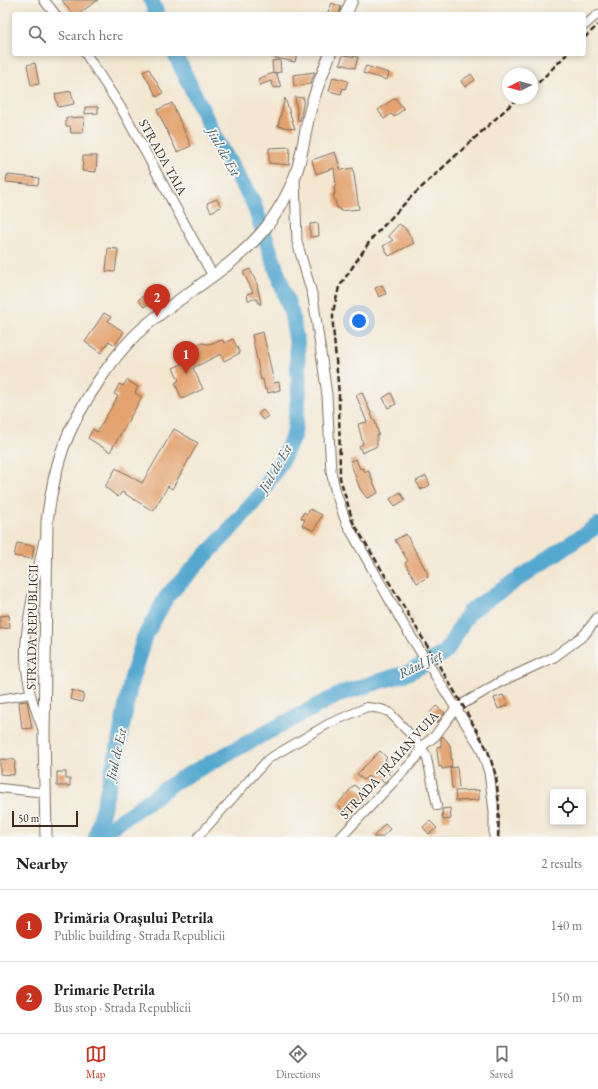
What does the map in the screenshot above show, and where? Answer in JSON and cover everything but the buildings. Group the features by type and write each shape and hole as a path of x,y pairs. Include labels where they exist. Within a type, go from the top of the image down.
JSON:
{"main road":[{"path":"347,12 352,0"},
{"name":"STRADA REPUBLICII","path":"46,837 44,733 47,522 50,499 64,447 73,426 98,383 140,330 229,263 257,238 268,224 294,178 301,158 310,111 329,56"}],"street":[{"path":"44,0 53,12"},
{"path":"586,24 598,14"},
{"name":"STRADA TAIA","path":"87,56 123,111 213,276"},
{"path":"294,178 297,242 313,297 327,395 331,471 336,493 346,522 405,627 481,748 489,772 494,811 494,837"},
{"name":"STRADA REPUBLICII","path":"44,733 30,694 25,657 25,642 47,522"},
{"name":"STRADA TRAIAN VUIA","path":"341,837 418,757 421,747 435,736 456,708 474,696 554,657 584,635 598,617"},
{"path":"0,699 30,694"},
{"path":"198,837 263,762 301,738 354,711 367,707 375,707 389,712 426,754 437,806"},
{"path":"0,788 45,793"}],"waterway":[{"name":"Jiul de Est","path":"151,0 156,12"},
{"name":"Jiul de Est","path":"96,837 118,748 131,681 144,638 167,596 227,533 260,495 281,462 294,434 299,392 297,343 291,312 253,202 217,141 176,56"},
{"name":"Râul Jieț","path":"97,837 178,780 296,717 342,693 410,672 446,652 469,612 598,525"}],"railway":[{"path":"586,36 598,25"},
{"path":"538,83 565,56"},
{"path":"498,837 499,805 496,776 488,751 462,704 353,522 340,478 339,395 333,312 339,287 372,238 410,198 512,104"}],"place":[{"name":"Primarie Petrila","path":"157,317"},
{"name":"Primăria Orașului Petrila","path":"186,374"}]}
